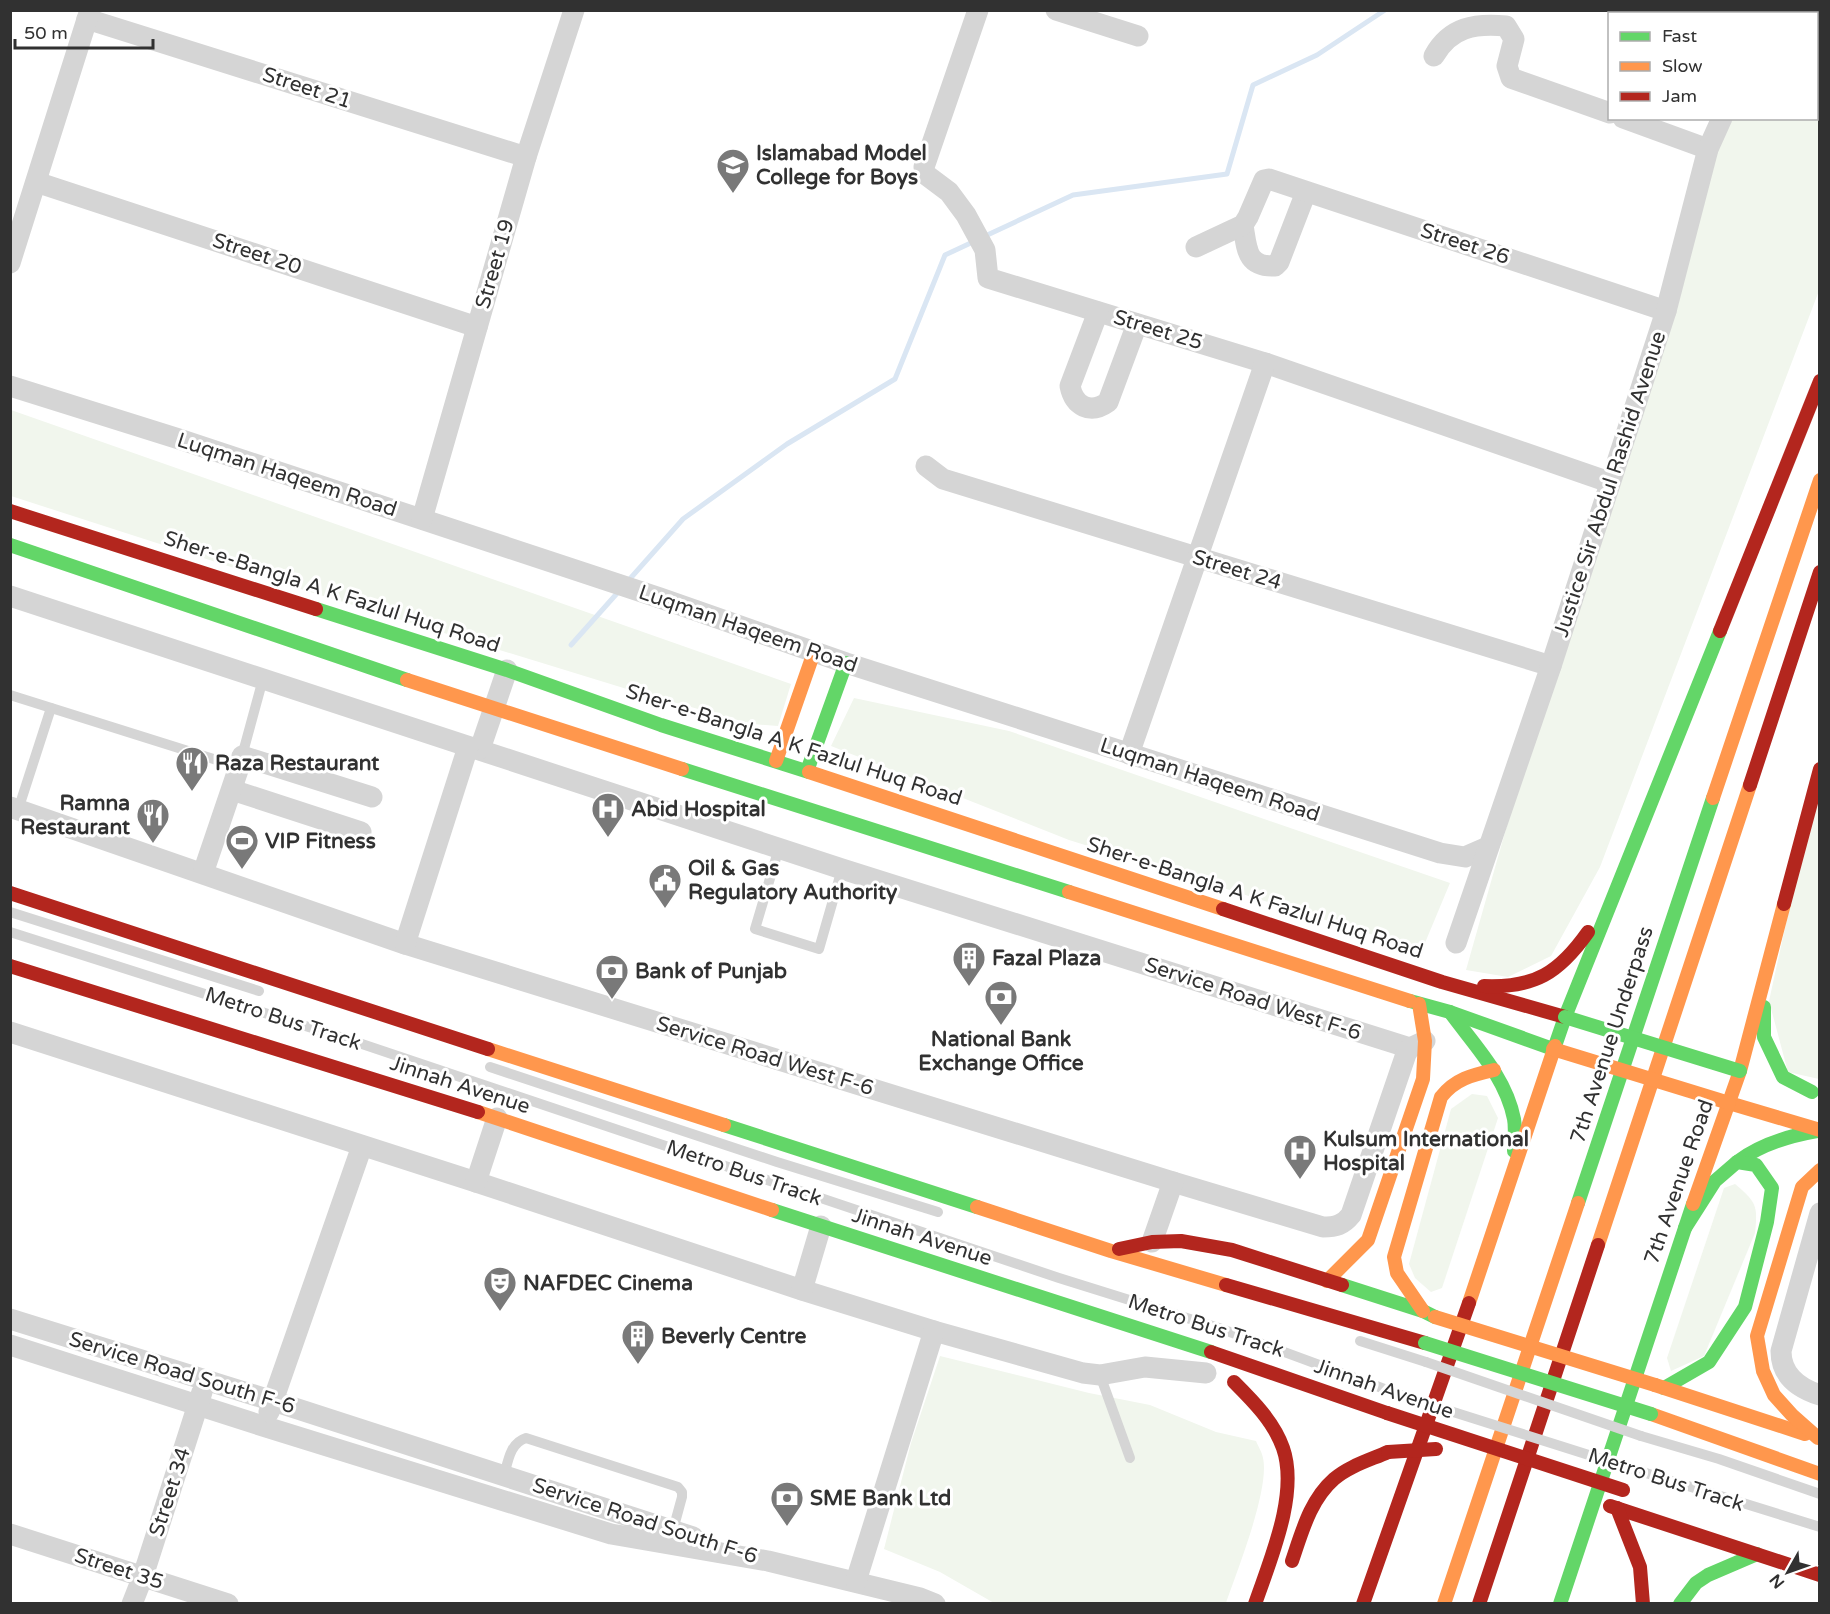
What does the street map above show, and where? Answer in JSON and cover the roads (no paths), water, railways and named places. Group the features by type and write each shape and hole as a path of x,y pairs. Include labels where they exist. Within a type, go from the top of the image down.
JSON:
{"main road":[{"path":"1363,1604 1513,1175 1553,1049 1610,899 1820,381"},
{"name":"7th Avenue Underpass","path":"1443,1604 1820,480"},
{"name":"Sher-e-Bangla A K Fazlul Huq Road","path":"10,511 507,670 661,725 807,771 1442,982 1565,1017 1745,1073"},
{"path":"10,544 494,709 1450,1012 1553,1049 1820,1130"},
{"path":"1479,1604 1820,572"},
{"path":"776,761 814,652"},
{"path":"807,771 846,663"},
{"name":"7th Avenue Road","path":"1560,1604 1728,1103 1745,1073 1764,986 1820,769"},
{"name":"Jinnah Avenue","path":"10,893 1111,1251 1425,1343 1651,1414 1820,1474"},
{"path":"1442,982 1505,988 1540,980 1561,966 1577,949 1610,899"},
{"name":"Jinnah Avenue","path":"10,966 497,1118 821,1226 1147,1330 1387,1413 1629,1492"},
{"path":"1764,986 1764,1037 1783,1077 1817,1091"},
{"path":"1327,1281 1368,1240 1423,1080 1418,1044 1419,1004"},
{"path":"1450,1012 1494,1070 1507,1095 1515,1119 1513,1175"},
{"path":"1429,1314 1397,1273 1394,1257 1442,1097 1454,1082 1494,1070"},
{"path":"1771,1080 1817,1091"},
{"path":"1685,1228 1715,1181 1749,1152 1785,1136 1820,1130"},
{"path":"1660,1387 1709,1362 1745,1307 1767,1222 1772,1188 1756,1165 1737,1162"},
{"path":"1819,1439 1783,1408 1766,1384 1759,1360 1757,1336 1802,1187 1820,1170"},
{"path":"1111,1251 1152,1242 1181,1241 1232,1250 1819,1439"},
{"path":"1147,1330 1179,1357 1206,1373 1266,1393"},
{"path":"1234,1382 1254,1402 1276,1433 1284,1450 1287,1482 1283,1522 1255,1604"},
{"path":"1287,1575 1307,1519 1318,1496 1335,1478 1388,1452 1442,1450 1405,1438"},
{"path":"1479,1463 1534,1481"},
{"path":"1577,1495 1820,1575"},
{"path":"1613,1507 1640,1567 1643,1604"},
{"path":"1680,1604 1696,1583 1708,1575 1757,1554"}],"street":[{"name":"Street 19","path":"422,519 526,157 574,10"},
{"name":"Street 25","path":"978,10 924,167 925,174 949,192 966,215 985,250 988,278 1265,363 1609,482"},
{"path":"1056,10 1138,36"},
{"name":"Street 21","path":"89,15 526,157"},
{"path":"10,263 89,15"},
{"path":"1434,56 1439,46 1458,30 1493,25 1506,26 1514,39 1507,66 1511,78 1608,112"},
{"path":"1628,120 1708,149"},
{"name":"Justice Sir Abdul Rashid Avenue","path":"1456,944 1551,666 1666,311 1708,149 1721,120"},
{"name":"Street 26","path":"1243,225 1264,180 1269,179 1666,311"},
{"name":"Street 20","path":"36,182 477,327"},
{"path":"1196,247 1243,225 1249,256 1254,262 1263,266 1275,266 1279,262 1306,192"},
{"path":"1098,312 1070,386 1072,398 1079,404 1090,408 1100,407 1108,402 1137,324"},
{"path":"1129,754 1265,363"},
{"name":"Luqman Haqeem Road","path":"10,386 422,519 846,663 1440,854 1465,856 1488,847"},
{"name":"Street 24","path":"926,466 942,479 1551,666"},
{"name":"Service Road West F-6","path":"10,596 842,869 1418,1044 1400,1068 1351,1215 1339,1225 1323,1227 405,944 14,808"},
{"path":"405,944 474,748 494,709 507,670"},
{"path":"203,873 241,761 372,797"},
{"path":"231,790 361,832"},
{"path":"10,1032 934,1331 1083,1373 1100,1375 1145,1367 1206,1373"},
{"path":"476,1182 497,1118"},
{"path":"266,1428 273,1401 362,1146"},
{"path":"1152,1242 1173,1182"},
{"path":"1820,1213 1784,1338 1781,1359 1783,1368 1789,1377 1805,1389 1820,1395"},
{"path":"802,1290 821,1226"},
{"name":"Service Road South F-6","path":"10,1319 273,1401 768,1561"},
{"path":"856,1581 934,1331"},
{"name":"Service Road South F-6","path":"10,1345 266,1428 611,1533 768,1561"},
{"name":"Street 34","path":"132,1604 205,1380"},
{"name":"Street 35","path":"10,1534 228,1604"},
{"path":"768,1561 856,1581 935,1604"}],"lane":[{"path":"10,696 241,761 263,679"},
{"path":"14,808 51,708"},
{"path":"779,848 755,929 819,949 842,869"},
{"name":"Metro Bus Track","path":"10,912 265,993"},
{"name":"Metro Bus Track","path":"10,932 359,1043 1025,1267 1220,1328 1410,1398 1820,1527"},
{"name":"Metro Bus Track","path":"477,1062 777,1162 944,1214"},
{"name":"Metro Bus Track","path":"1347,1337 1820,1494"},
{"path":"1100,1375 1130,1458"},
{"path":"504,1476 513,1447 519,1440 526,1438 678,1487 682,1492 682,1497 673,1530"}],"waterway":[{"path":"983,237 1073,195 1227,174 1253,85 1317,55 1385,10"},
{"path":"628,581 683,519 787,444 895,379 945,255 975,241"},
{"path":"571,645 620,590"}],"place":[{"name":"Islamabad Model College for Boys","path":"733,194"},
{"name":"Raza Restaurant","path":"192,792"},
{"name":"Abid Hospital","path":"608,838"},
{"name":"Ramna Restaurant","path":"153,844"},
{"name":"VIP Fitness","path":"242,870"},
{"name":"Oil & Gas Regulatory Authority","path":"665,909"},
{"name":"Fazal Plaza","path":"969,987"},
{"name":"Bank of Punjab","path":"612,1000"},
{"name":"National Bank Exchange Office","path":"1001,1026"},
{"name":"Kulsum International Hospital","path":"1300,1180"},
{"name":"NAFDEC Cinema","path":"500,1312"},
{"name":"Beverly Centre","path":"638,1365"},
{"name":"SME Bank Ltd","path":"787,1527"}]}
